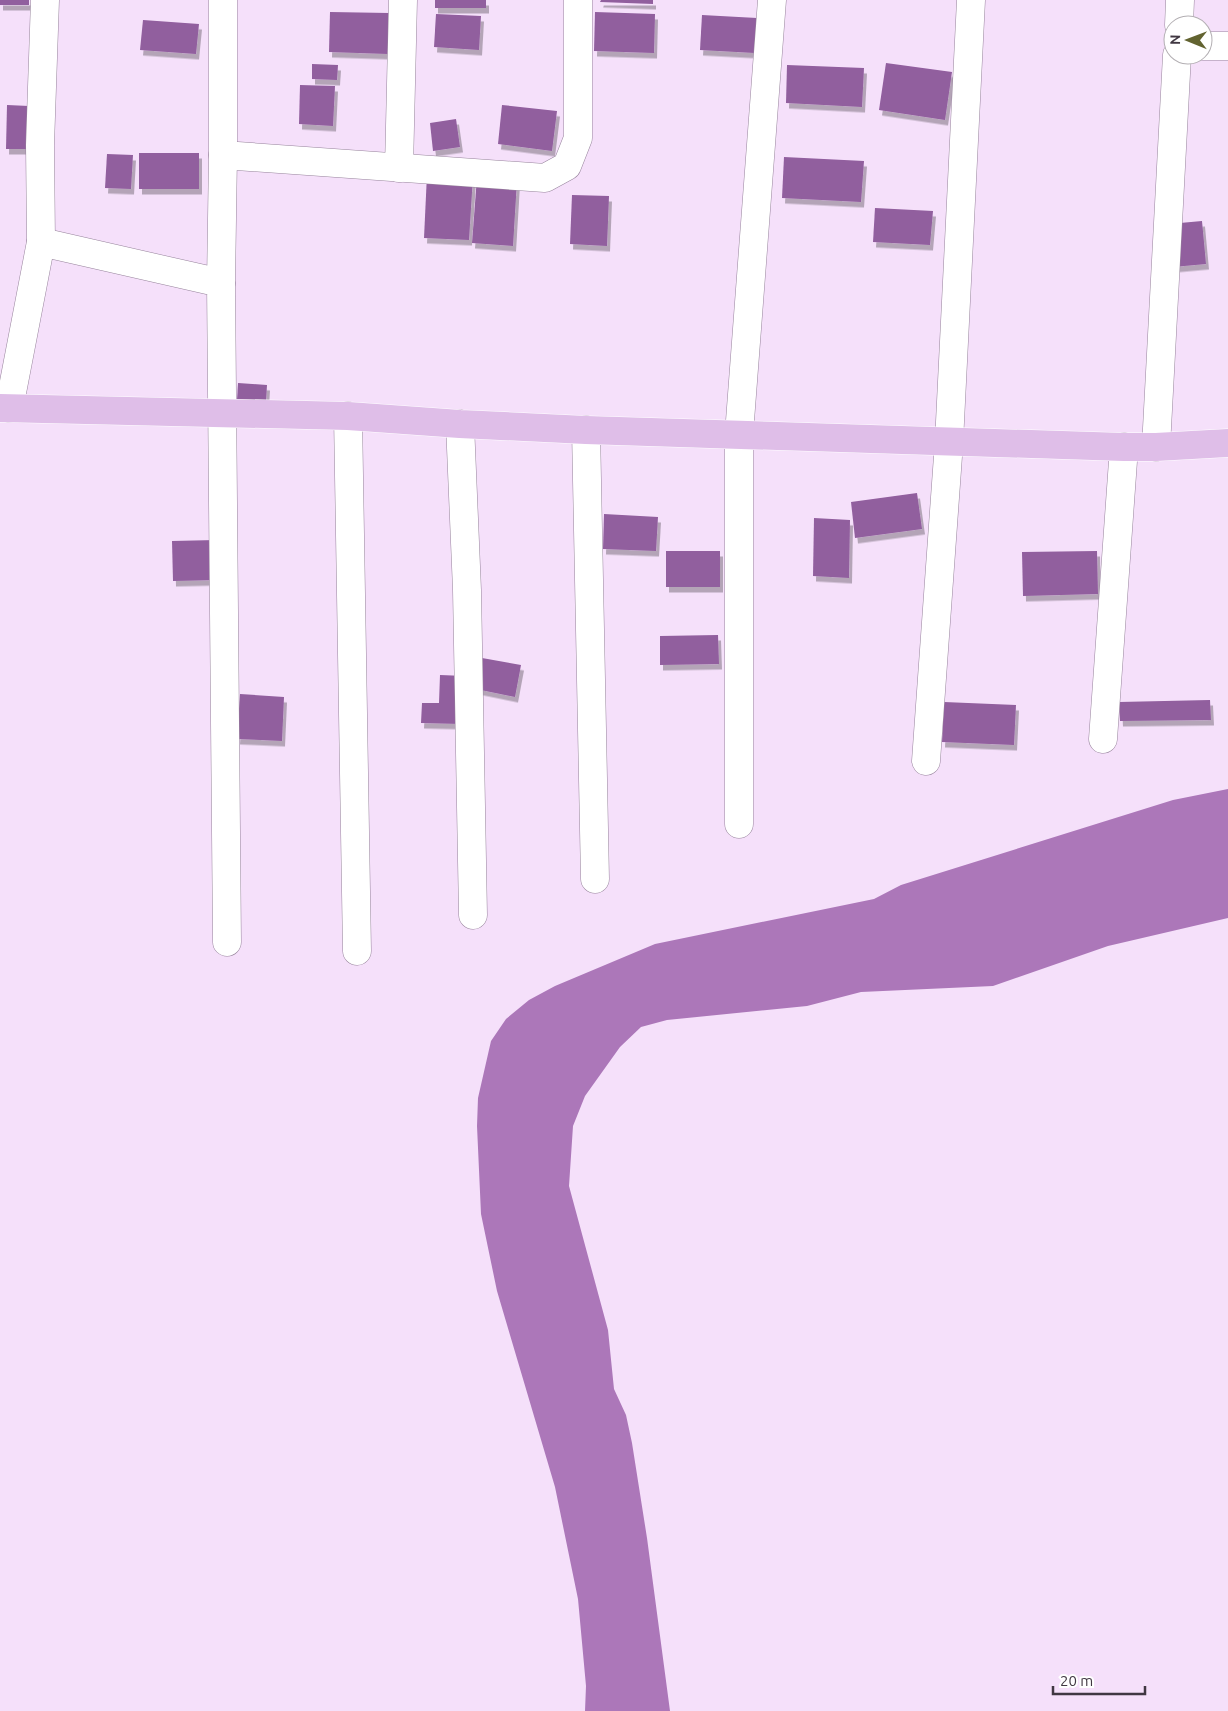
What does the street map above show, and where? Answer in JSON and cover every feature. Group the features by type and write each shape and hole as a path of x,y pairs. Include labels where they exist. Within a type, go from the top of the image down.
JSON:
{"main road":[{"path":"5,408 348,416 586,430 949,442 1124,447 1228,443"}],"street":[{"path":"5,408 41,242 40,145 45,0"},
{"path":"223,0 221,413 227,942"},
{"path":"399,168 403,0"},
{"path":"223,156 545,178 568,166 578,138 578,0"},
{"path":"739,824 739,434 772,0"},
{"path":"926,761 949,442 972,0"},
{"path":"1179,15 1180,0"},
{"path":"1213,46 1228,46"},
{"path":"1156,447 1176,65"},
{"path":"41,242 221,283"},
{"path":"348,416 357,951"},
{"path":"460,424 467,590 473,915"},
{"path":"586,430 595,879"},
{"path":"1103,739 1124,447"}],"shaded area":[{"path":"1228,789 1228,918 1108,946 993,986 861,992 807,1006 667,1020 641,1027 620,1047 585,1096 573,1126 569,1186 608,1330 614,1389 626,1415 632,1443 647,1538 670,1711 585,1711 586,1686 578,1599 555,1487 497,1291 481,1214 477,1126 478,1098 491,1041 506,1019 529,1000 555,986 655,944 874,899 901,885 1173,800"}],"building":[{"path":"0,0 29,0 29,5 0,5"},
{"path":"435,0 486,0 486,8 435,8"},
{"path":"601,0 653,0 653,4 600,2"},
{"path":"330,12 389,13 388,54 329,52"},
{"path":"595,12 655,14 654,53 594,51"},
{"path":"436,14 481,16 479,50 434,47"},
{"path":"702,15 757,18 755,53 700,50"},
{"path":"143,20 199,24 196,54 140,50"},
{"path":"886,63 952,72 945,120 879,110"},
{"path":"312,64 338,65 337,80 312,79"},
{"path":"787,65 864,68 862,107 786,103"},
{"path":"300,85 335,86 333,126 299,124"},
{"path":"7,105 29,106 29,149 6,149"},
{"path":"502,105 557,111 552,151 498,144"},
{"path":"456,119 460,147 433,151 430,123"},
{"path":"139,153 199,153 199,189 139,189"},
{"path":"107,154 133,155 131,189 105,188"},
{"path":"784,157 864,161 861,202 782,198"},
{"path":"427,174 473,176 469,240 424,238"},
{"path":"477,177 517,180 513,246 472,243"},
{"path":"572,195 609,196 607,246 570,244"},
{"path":"875,208 933,211 930,245 873,242"},
{"path":"1202,221 1206,264 1173,267 1169,224"},
{"path":"238,383 267,385 266,401 237,400"},
{"path":"917,493 922,529 855,538 851,502"},
{"path":"604,514 658,517 656,551 603,549"},
{"path":"814,518 850,520 849,578 813,576"},
{"path":"216,540 217,580 173,581 172,541"},
{"path":"666,551 720,551 720,587 666,587"},
{"path":"1097,551 1098,594 1023,596 1022,552"},
{"path":"718,635 719,664 660,665 660,636"},
{"path":"482,658 521,665 515,697 476,689"},
{"path":"440,675 465,676 462,724 421,723 422,703 439,703"},
{"path":"240,694 284,697 282,741 237,739"},
{"path":"1210,700 1211,720 1120,721 1119,702"},
{"path":"944,702 1016,705 1014,745 942,742"}]}
